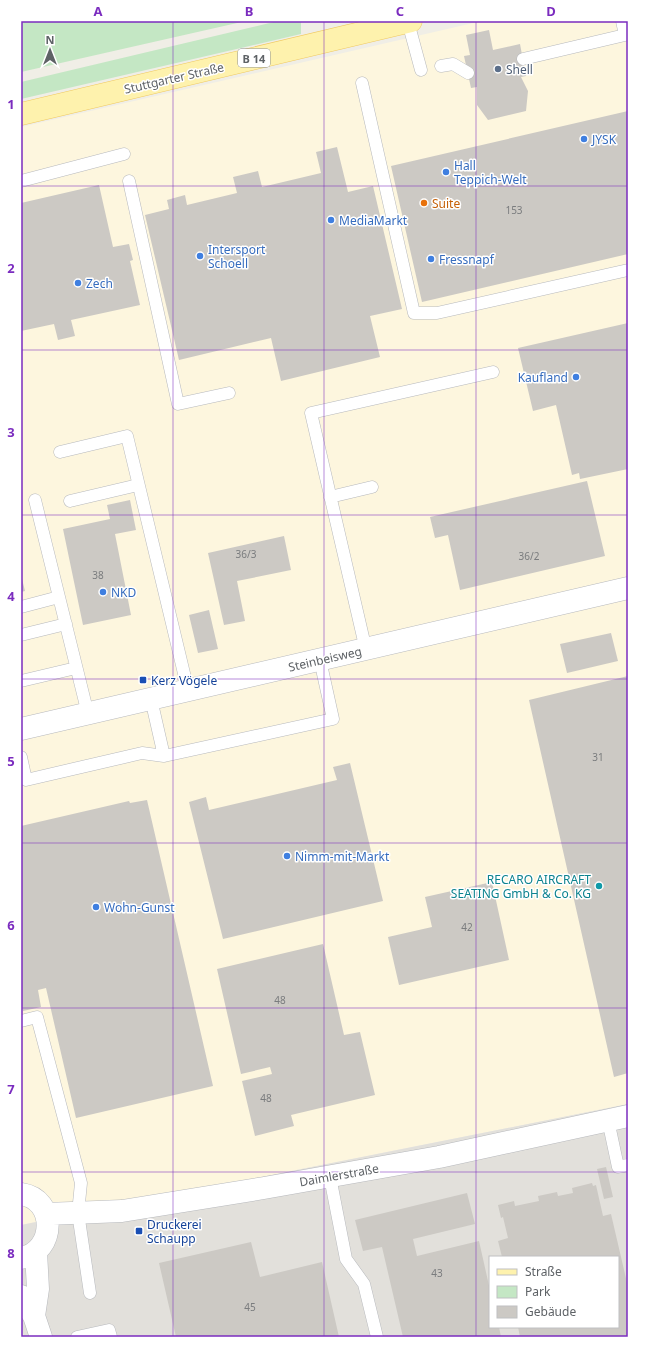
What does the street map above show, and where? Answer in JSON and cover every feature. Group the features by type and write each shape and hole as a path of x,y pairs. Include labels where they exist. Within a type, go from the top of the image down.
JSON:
{"main road":[{"name":"Stuttgarter Straße","path":"21,114 410,21"}],"street":[{"name":"Steinbeisweg","path":"21,729 628,588"},
{"name":"Daimlerstraße","path":"46,1214 122,1211 330,1177 439,1157 618,1118"},
{"path":"23,1192 41,1205 49,1224 48,1234 43,1244 29,1255 38,1289 34,1316"},
{"path":"21,1296 34,1316 41,1337"}],"lane":[{"path":"410,21 421,70"},
{"path":"523,59 625,35 624,23"},
{"path":"441,66 453,64 468,72"},
{"path":"362,83 414,312 437,313 628,270"},
{"path":"21,181 124,154"},
{"path":"129,181 178,404 229,393"},
{"path":"366,650 311,413 493,372"},
{"path":"60,452 127,436 188,690"},
{"path":"70,501 138,484"},
{"path":"330,497 372,487"},
{"path":"35,500 88,714"},
{"path":"21,607 59,598"},
{"path":"21,635 66,624"},
{"path":"21,757 26,780 142,753 164,756 333,719 320,660"},
{"path":"21,682 76,668"},
{"path":"151,699 164,756"},
{"path":"21,1021 37,1018 81,1183 78,1213 90,1293"},
{"path":"618,1118 618,1167 628,1164"},
{"path":"330,1177 346,1259 364,1284 377,1337"},
{"path":"77,1337 109,1330 111,1337"}],"shaded area":[{"path":"482,21 628,21 628,1104 21,1225 21,127"},
{"path":"628,1104 628,1337 24,1337 21,1326 21,1225"}],"green space":[{"path":"21,21 246,21 21,72"},
{"path":"278,21 301,21 301,34 21,99 21,82"}],"building":[{"path":"489,30 493,50 520,44 526,76 521,77 528,91 526,111 488,120 477,105 477,87 471,88 464,56 470,55 466,35"},
{"path":"628,111 628,254 422,302 391,166"},
{"path":"337,147 348,192 373,186 402,309 370,316 380,357 281,381 271,338 179,360 145,215 169,209 167,200 185,195 187,205 237,193 233,177 258,171 262,187 321,173 316,152"},
{"name":"Zech","path":"99,185 113,247 129,244 133,260 130,261 140,305 71,320 75,336 58,340 54,324 21,331 21,203"},
{"name":"Kaufland","path":"628,323 628,469 580,479 579,473 572,475 556,405 533,411 518,348"},
{"path":"587,481 605,556 460,590 448,535 435,538 430,517"},
{"path":"130,500 136,530 115,534 131,615 83,625 63,529 110,519 107,505"},
{"path":"284,536 291,570 237,581 245,621 224,625 208,553"},
{"path":"21,575 25,591 21,592"},
{"path":"209,610 218,649 198,653 189,615"},
{"path":"611,633 618,661 567,673 560,644"},
{"name":"RECARO AIRCRAFT SEATING GmbH & Co. KG","path":"628,676 628,1073 614,1077 529,700"},
{"name":"Nimm-mit-Markt","path":"350,763 383,901 223,939 189,802 206,797 209,810 337,780 333,767"},
{"name":"Wohn-Gunst","path":"147,800 213,1086 76,1118 46,988 38,990 41,1007 23,1011 21,1000 21,826 129,801 130,803"},
{"path":"492,882 509,960 399,985 388,937 432,927 425,897"},
{"path":"323,944 344,1035 360,1032 375,1095 291,1115 294,1126 255,1136 242,1081 272,1074 270,1067 241,1074 217,969"},
{"path":"606,1167 613,1197 604,1199 597,1169"},
{"path":"592,1183 593,1186 596,1185 603,1216 611,1214 628,1287 628,1337 520,1337 518,1328 619,1328 619,1256 502,1256 498,1241 508,1238 503,1217 501,1218 498,1205 514,1201 515,1206 539,1201 538,1196 557,1192 558,1196 573,1193 572,1188"},
{"path":"467,1193 475,1224 413,1239 417,1256 479,1241 489,1286 489,1328 499,1328 501,1337 403,1337 382,1247 363,1251 355,1220"},
{"path":"251,1242 260,1277 322,1262 339,1337 176,1337 159,1263"}],"place":[{"name":"Shell","path":"498,69"},
{"name":"JYSK","path":"584,139"},
{"name":"Hall Teppich-Welt","path":"446,172"},
{"name":"Suite","path":"424,203"},
{"name":"MediaMarkt","path":"331,220"},
{"name":"Intersport Schoell","path":"200,256"},
{"name":"Fressnapf","path":"431,259"},
{"name":"Zech","path":"78,283"},
{"name":"Kaufland","path":"576,377"},
{"name":"NKD","path":"103,592"},
{"name":"Kerz Vögele","path":"143,680"},
{"name":"Nimm-mit-Markt","path":"287,856"},
{"name":"RECARO AIRCRAFT SEATING GmbH & Co. KG","path":"599,886"},
{"name":"Wohn-Gunst","path":"96,907"},
{"name":"Druckerei Schaupp","path":"139,1231"}]}
